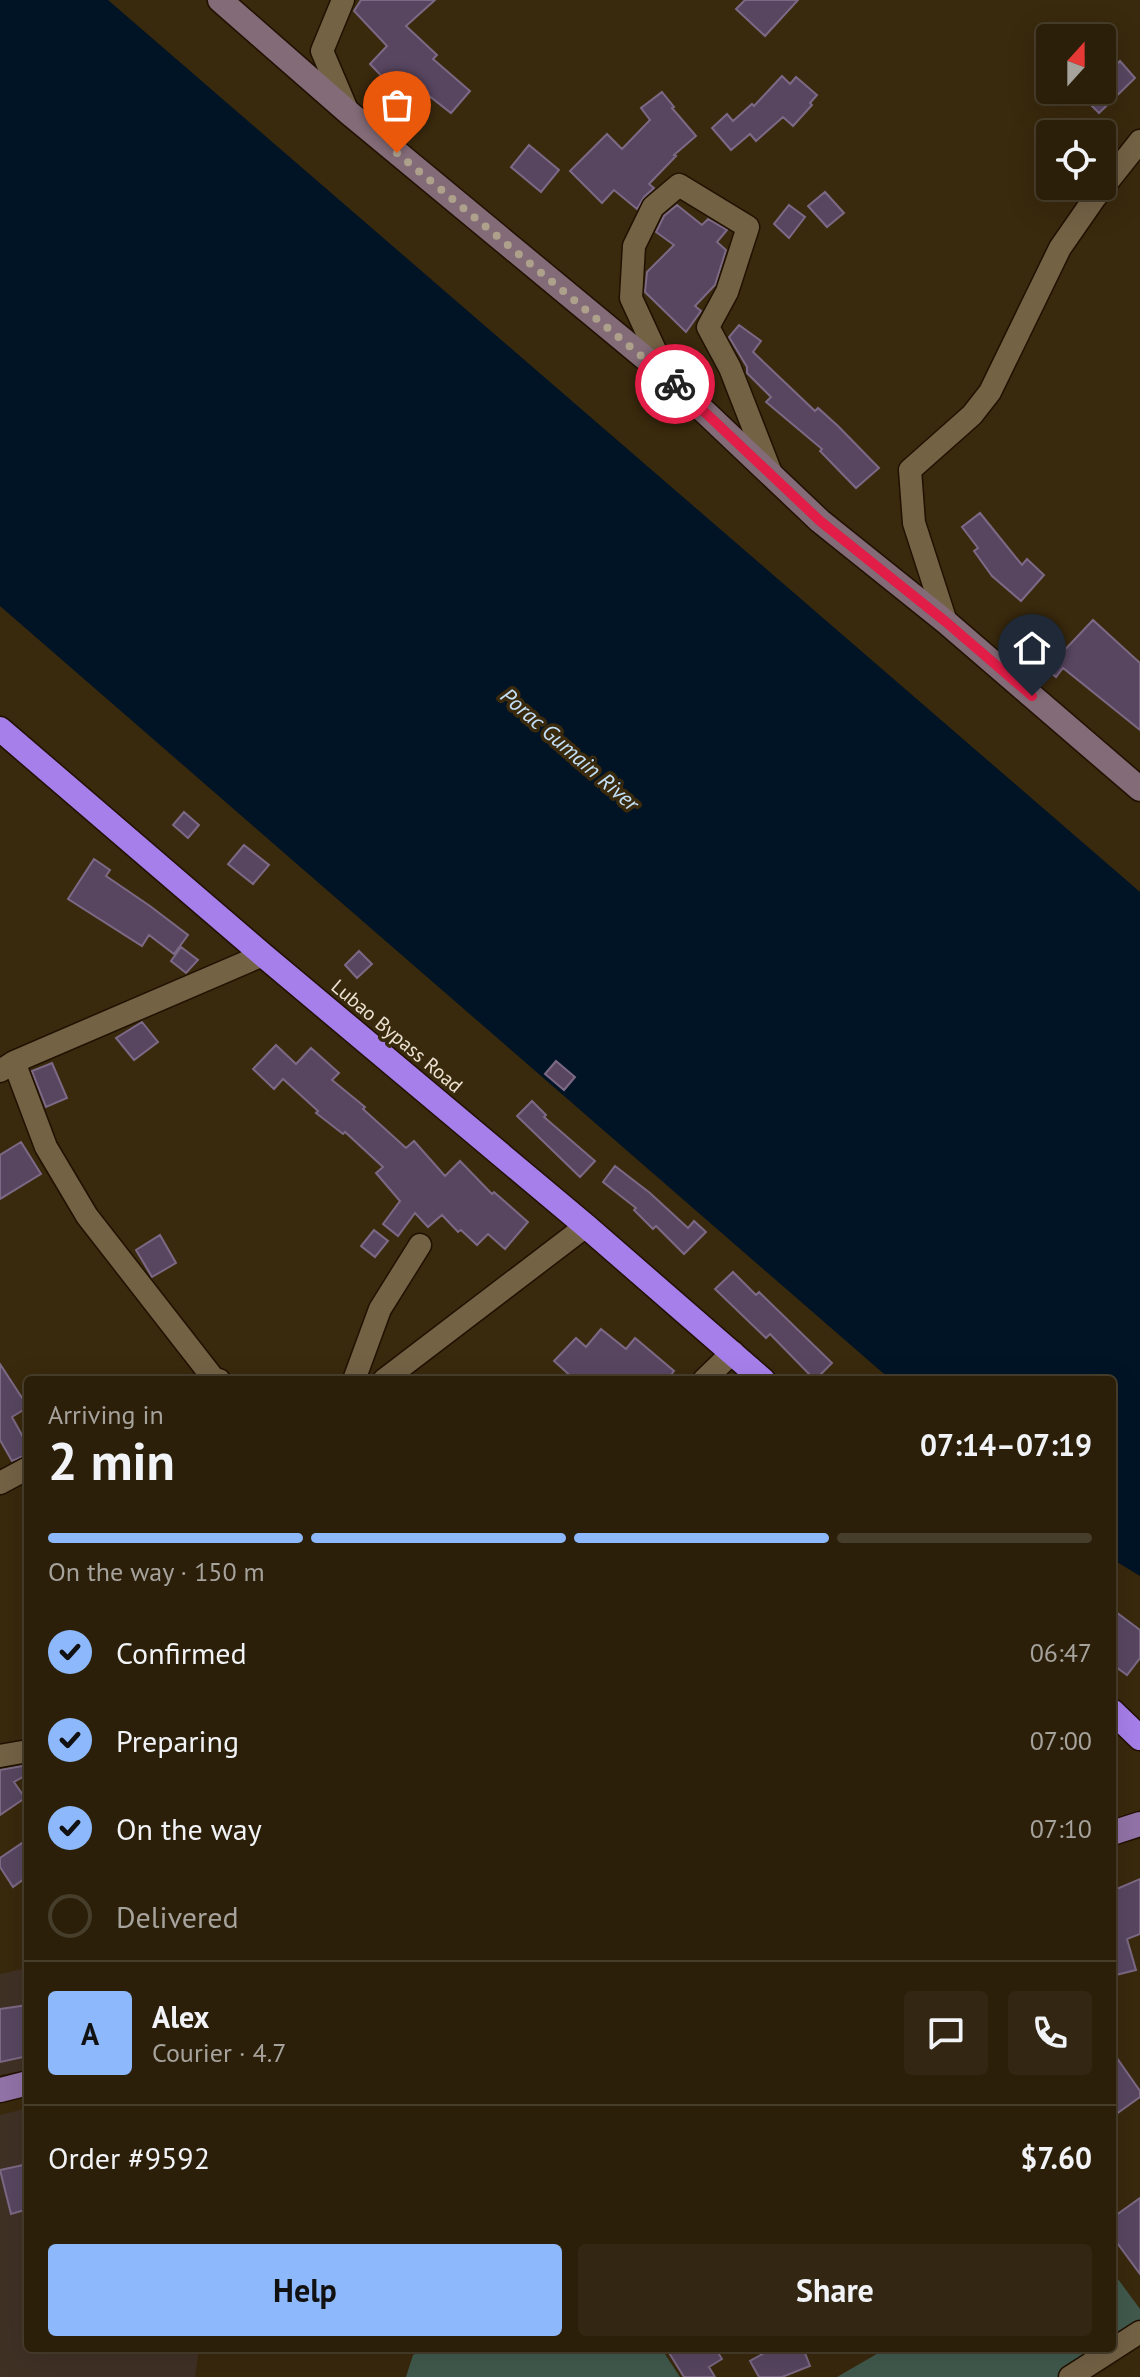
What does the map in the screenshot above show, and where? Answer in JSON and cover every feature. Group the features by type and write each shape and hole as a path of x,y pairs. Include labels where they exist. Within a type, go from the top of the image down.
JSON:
{"highway":[{"name":"Lubao Bypass Road","path":"0,729 759,1376"},
{"path":"1116,1715 1140,1738"}],"main road":[{"path":"1116,1832 1140,1824"},
{"path":"0,2090 24,2084"}],"street":[{"path":"220,0 348,112 668,377 820,521 946,622 1140,789"},
{"path":"343,0 322,51 348,112"},
{"path":"946,622 914,523 910,470 972,415 990,392 1060,248 1140,141"},
{"path":"668,377 631,298 634,246 653,207 679,185 748,227 727,292 708,327 730,368 771,473"},
{"path":"212,1376 87,1216 46,1147 7,1067 263,955"},
{"path":"389,1376 586,1226"},
{"path":"355,1376 380,1309 420,1245"},
{"path":"708,1376 733,1352"},
{"path":"0,1483 24,1470"},
{"path":"0,1756 24,1752"},
{"path":"1116,2347 1140,2332"},
{"path":"1070,2377 1109,2352"}],"shaded area":[{"path":"24,1969 24,2071 0,2075 0,1974"},
{"path":"24,2109 24,2352 198,2352 195,2377 0,2377 0,2115"}],"green space":[{"path":"1116,2276 1140,2309 1140,2329 1116,2349"},
{"path":"419,2352 664,2352 680,2377 406,2377 413,2355"},
{"path":"880,2352 1112,2352 1082,2377 837,2377"}],"water":[{"name":"Porac Gumain River","path":"0,0 108,0 1140,892 1140,1576 1116,1561 1116,1376 886,1376 0,606"}],"building":[{"path":"361,0 435,0 406,26 437,55 433,59 470,91 451,113 400,73 388,83 370,64 387,46 354,11"},
{"path":"745,0 798,0 765,36 736,9"},
{"path":"1120,61 1135,78 1116,96 1116,65"},
{"path":"782,76 790,84 796,77 817,95 810,103 812,105 793,126 783,117 756,141 750,134 731,150 712,128 727,114 733,121 752,104 754,106"},
{"path":"662,92 696,136 674,155 649,184 654,188 637,209 614,190 602,203 570,171 607,134 622,149 650,120 641,108"},
{"path":"1090,104 1108,104 1099,113"},
{"path":"529,145 559,170 541,192 511,167"},
{"path":"825,192 844,213 827,227 808,206"},
{"path":"677,205 702,225 708,219 727,230 717,242 726,250 715,285 695,306 701,311 686,332 645,292 647,272 674,245 656,232 664,216"},
{"path":"789,205 805,217 789,238 774,224"},
{"path":"739,325 761,341 753,352 815,411 818,408 838,426 879,468 856,488 820,451 822,449 766,402 771,397 747,373 747,367 729,337"},
{"path":"980,513 1022,565 1027,559 1044,575 1021,601 992,576 974,551 978,548 962,527"},
{"path":"1093,620 1140,663 1140,730 1063,668 1056,677 1009,639 1019,626 1058,657"},
{"path":"184,812 199,825 188,838 173,825"},
{"path":"244,845 269,865 253,884 228,864"},
{"path":"94,859 110,870 106,876 188,935 174,954 149,935 142,946 68,899"},
{"path":"181,947 198,960 186,973 171,961"},
{"path":"359,951 372,964 357,978 345,965"},
{"path":"142,1022 158,1042 134,1060 116,1038"},
{"path":"276,1045 296,1064 311,1048 339,1073 332,1080 365,1107 363,1109 406,1148 414,1141 445,1176 460,1161 492,1194 494,1192 528,1222 505,1249 488,1234 477,1245 461,1230 458,1232 442,1215 428,1227 415,1213 398,1236 383,1224 400,1201 376,1173 383,1167 345,1132 343,1134 316,1113 318,1111 283,1079 274,1089 253,1069"},
{"path":"556,1061 575,1077 564,1090 545,1074"},
{"path":"52,1063 67,1098 46,1107 32,1071"},
{"path":"532,1101 546,1115 544,1117 595,1161 580,1177 517,1116"},
{"path":"21,1142 41,1174 0,1199 0,1155"},
{"path":"615,1166 688,1228 694,1221 706,1232 684,1254 656,1226 653,1229 634,1210 636,1208 603,1182"},
{"path":"374,1230 388,1241 375,1257 361,1246"},
{"path":"160,1235 176,1263 152,1277 136,1250"},
{"path":"733,1272 756,1295 759,1292 832,1363 819,1376 811,1376 770,1334 766,1338 715,1289"},
{"path":"601,1329 626,1349 635,1338 674,1371 670,1376 571,1376 554,1361 576,1338 586,1347"},
{"path":"0,1364 24,1401 24,1410 12,1417 24,1439 24,1456 12,1461 0,1440"},
{"path":"1116,1612 1140,1630 1140,1658 1127,1675 1116,1667"},
{"path":"24,1766 24,1776 14,1782 24,1799 0,1815 0,1770"},
{"path":"24,1842 24,1879 13,1887 0,1867 0,1858"},
{"path":"1140,1879 1140,1934 1127,1939 1136,1970 1116,1975 1116,1889"},
{"path":"24,2006 24,2057 0,2062 0,2009"},
{"path":"1116,2057 1140,2091 1140,2097 1116,2114"},
{"path":"24,2165 24,2210 11,2214 0,2170"},
{"path":"1140,2198 1140,2274 1116,2241 1116,2215"},
{"path":"668,2352 718,2352 722,2359 709,2367 715,2377 684,2377"},
{"path":"766,2352 805,2352 810,2366 782,2377 759,2377 750,2361"}],"way so far":[{"path":"397,153 675,384"}],"route":[{"path":"675,384 820,521 1032,696"}]}
